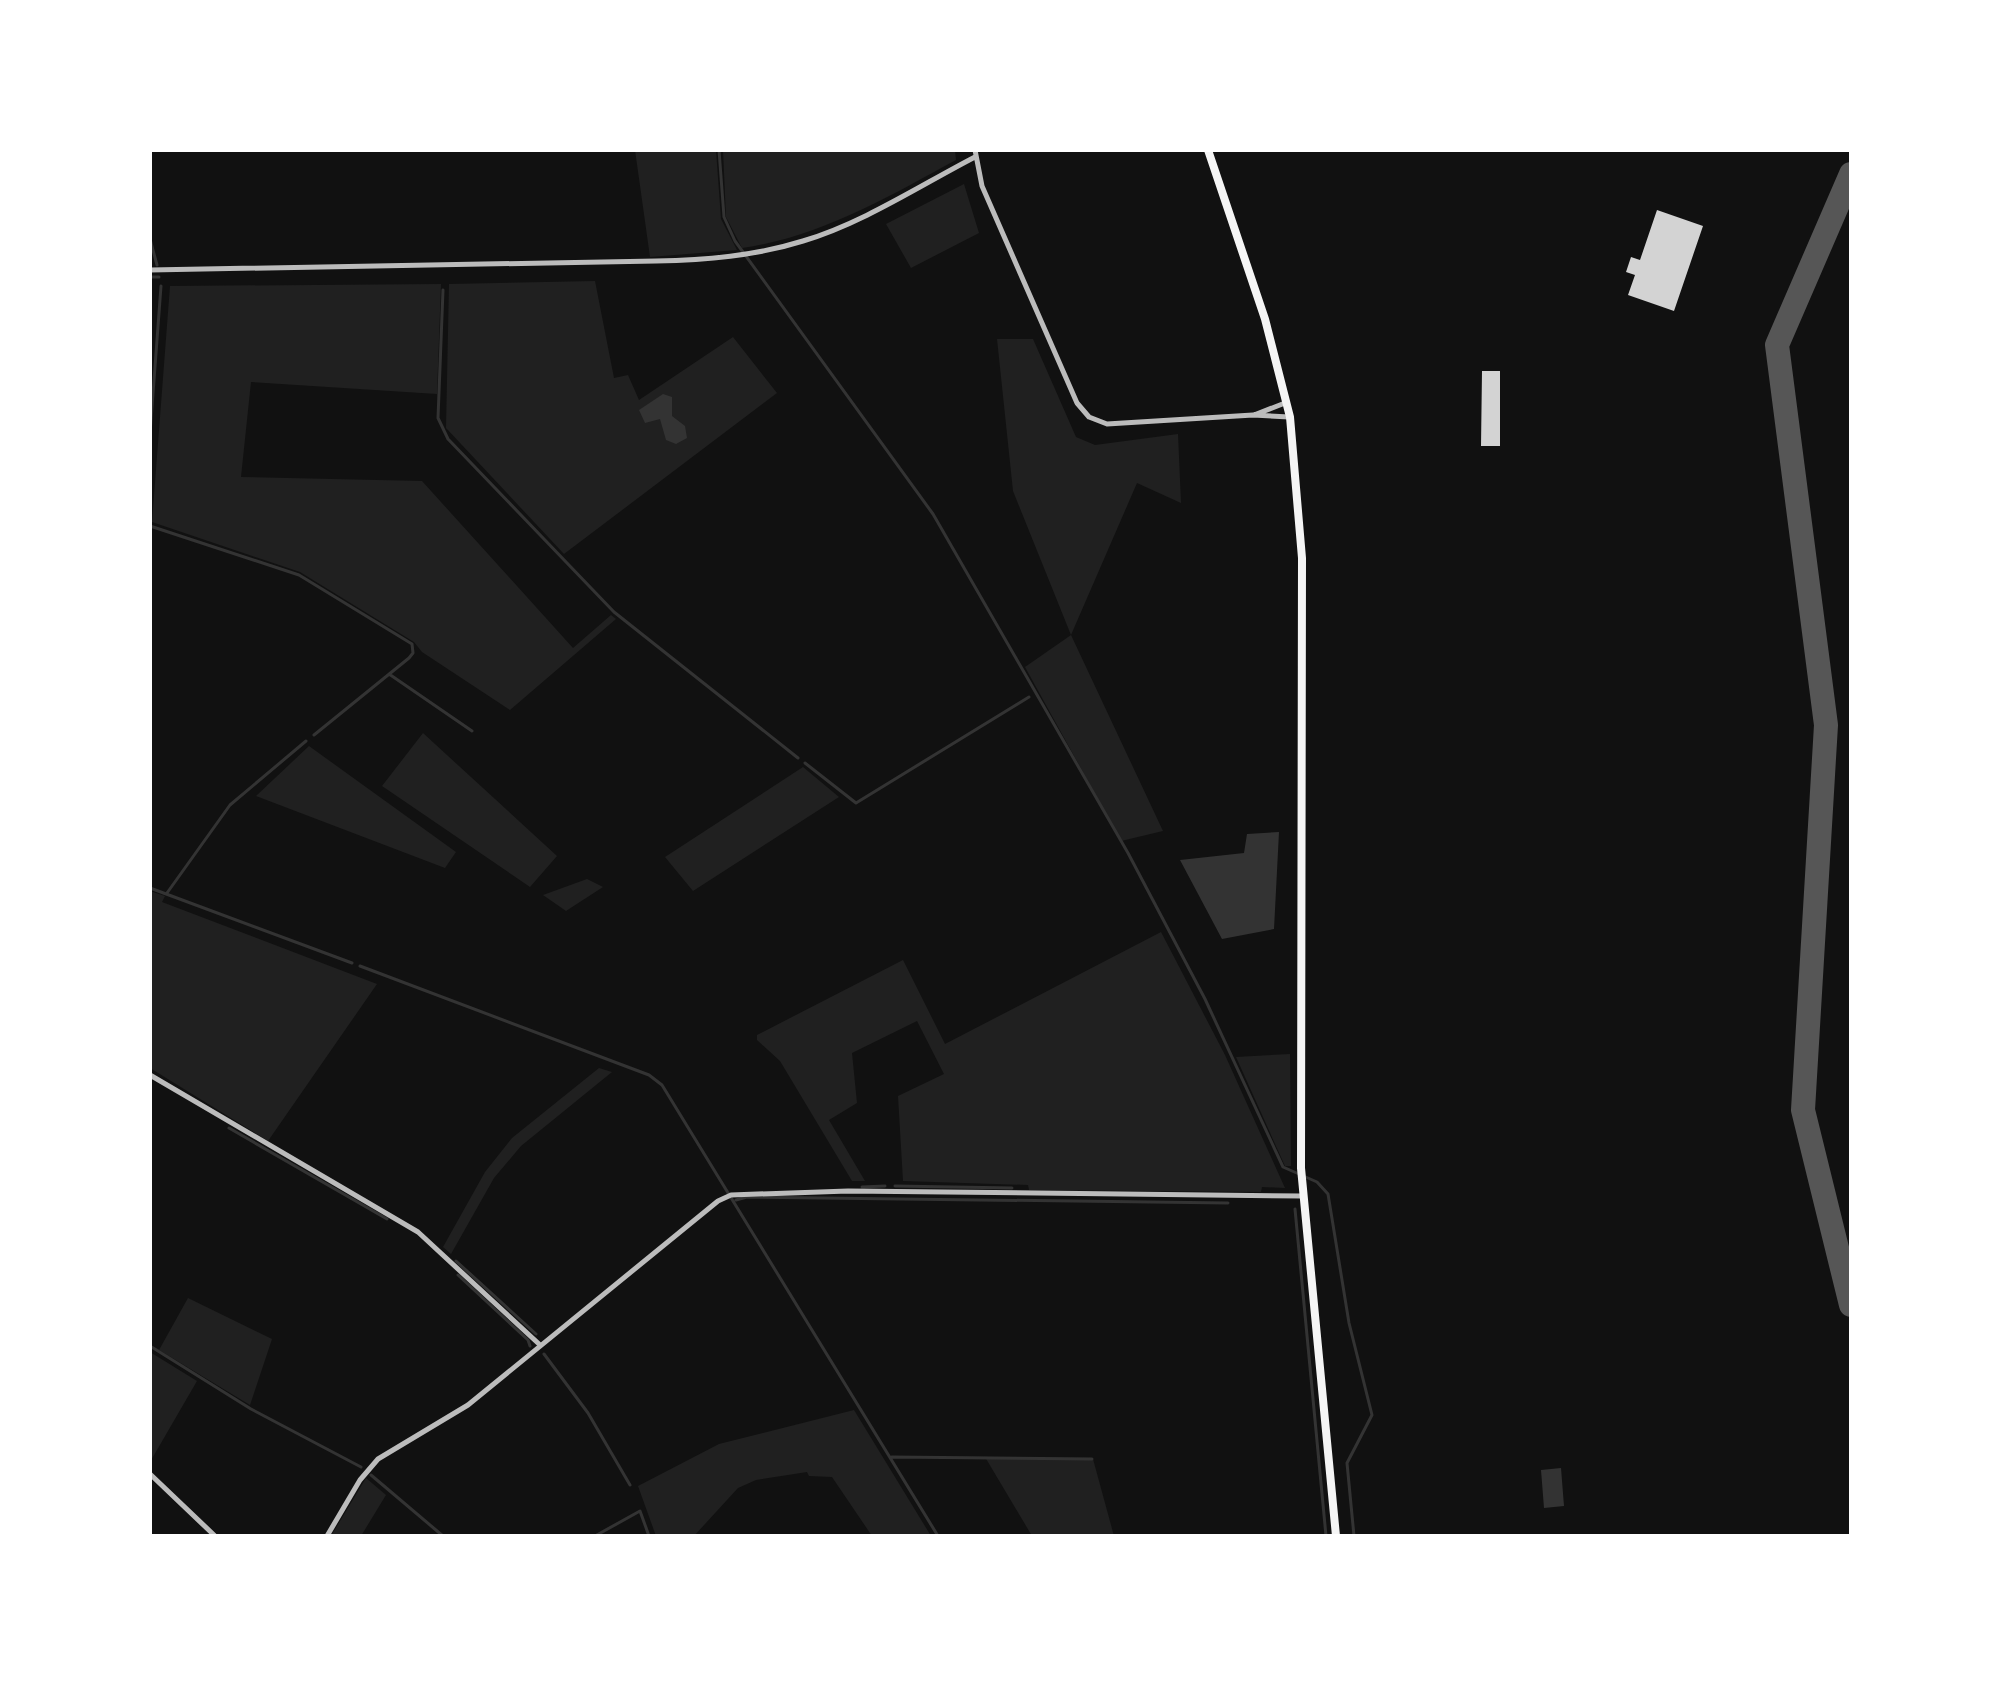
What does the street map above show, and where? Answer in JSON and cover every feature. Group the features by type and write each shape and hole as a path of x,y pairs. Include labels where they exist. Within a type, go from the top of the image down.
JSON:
{"main road":[{"path":"1208,150 1265,319 1290,417 1302,558 1301,1168 1336,1536"}],"street":[{"path":"150,270 656,261 736,256 835,229 975,153 982,186 1077,403 1089,417 1107,424 1124,425 1253,415 1290,417"},
{"path":"1253,415 1288,402"},
{"path":"150,1075 418,1232 539,1344"},
{"path":"327,1536 360,1480 378,1459 468,1405 718,1201 748,1192 1303,1196"},
{"path":"150,1474 215,1536"}],"shaded area":[{"path":"635,150 716,150 721,219 737,250 650,257"},
{"path":"723,150 955,150 956,160 853,214 799,235 742,248 726,217"},
{"path":"964,184 979,233 911,268 886,224"},
{"path":"595,281 614,378 628,375 639,400 733,337 777,393 564,554 446,428 449,284"},
{"path":"441,284 437,394 251,382 241,477 422,481 573,648 611,615 616,619 510,710 422,652 414,642 300,572 152,522 170,286"},
{"path":"997,339 1033,339 1076,437 1095,445 1178,434 1181,503 1137,483 1071,635 1013,491"},
{"path":"663,394 672,397 672,416 685,426 687,438 676,444 666,440 660,419 645,423 639,410"},
{"path":"1071,635 1163,831 1121,841 1025,667"},
{"path":"423,733 557,856 530,887 382,786"},
{"path":"309,746 456,852 445,868 256,796"},
{"path":"803,767 839,797 693,891 665,857"},
{"path":"1279,832 1274,929 1222,939 1180,860 1244,853 1247,834"},
{"path":"587,879 603,887 566,911 543,895"},
{"path":"150,891 165,896 162,902 377,984 268,1141 150,1068"},
{"path":"1161,932 1225,1055 1285,1188 1262,1187 1261,1192 1029,1190 1028,1185 903,1181 898,1096 944,1074 917,1021 852,1053 857,1103 829,1120 865,1181 852,1181 780,1061 757,1040 757,1035 903,960 945,1044"},
{"path":"1290,1054 1291,1166 1285,1166 1236,1057"},
{"path":"599,1068 612,1072 521,1146 494,1178 451,1254 443,1247 485,1172 512,1138"},
{"path":"188,1298 272,1339 250,1405 159,1350"},
{"path":"150,1352 197,1381 150,1462"},
{"path":"854,1410 931,1536 872,1536 832,1477 809,1476 807,1472 756,1480 738,1488 694,1536 656,1536 638,1486 719,1444"},
{"path":"985,1457 1093,1459 1114,1536 1032,1536"},
{"path":"1561,1468 1564,1506 1544,1508 1541,1470"},
{"path":"366,1478 386,1495 361,1536 331,1536"}],"building":[{"path":"1657,210 1703,226 1674,311 1628,295 1635,275 1626,272 1631,257 1640,260"},
{"path":"1482,371 1500,371 1500,446 1481,446"}],"waterway":[{"path":"719,150 724,217 735,241 933,514 1128,853 1205,999 1283,1167 1317,1182 1328,1194 1349,1323 1372,1415 1347,1463 1354,1536"},
{"path":"150,239 157,265"},
{"path":"150,277 159,277"},
{"path":"150,434 161,286"},
{"path":"443,290 438,418 448,439 614,612 798,758"},
{"path":"150,526 299,575 412,644 413,653 409,658 314,735"},
{"path":"389,674 472,731"},
{"path":"805,763 856,803 1029,697"},
{"path":"167,893 230,805 306,741"},
{"path":"150,888 352,963"},
{"path":"360,966 649,1075 662,1085 938,1536"},
{"path":"229,1128 387,1219"},
{"path":"862,1187 885,1186"},
{"path":"895,1186 1012,1188"},
{"path":"736,1200 747,1197 1228,1203"},
{"path":"1295,1209 1326,1536"},
{"path":"456,1261 536,1334"},
{"path":"458,1275 528,1340 530,1346"},
{"path":"150,1346 251,1409 361,1467"},
{"path":"544,1354 588,1413 630,1485"},
{"path":"892,1457 1092,1459"},
{"path":"371,1475 443,1536"},
{"path":"595,1536 640,1511 649,1536"}],"taxiway":[{"path":"1851,174 1777,345 1826,725 1803,1110 1851,1305"}]}
